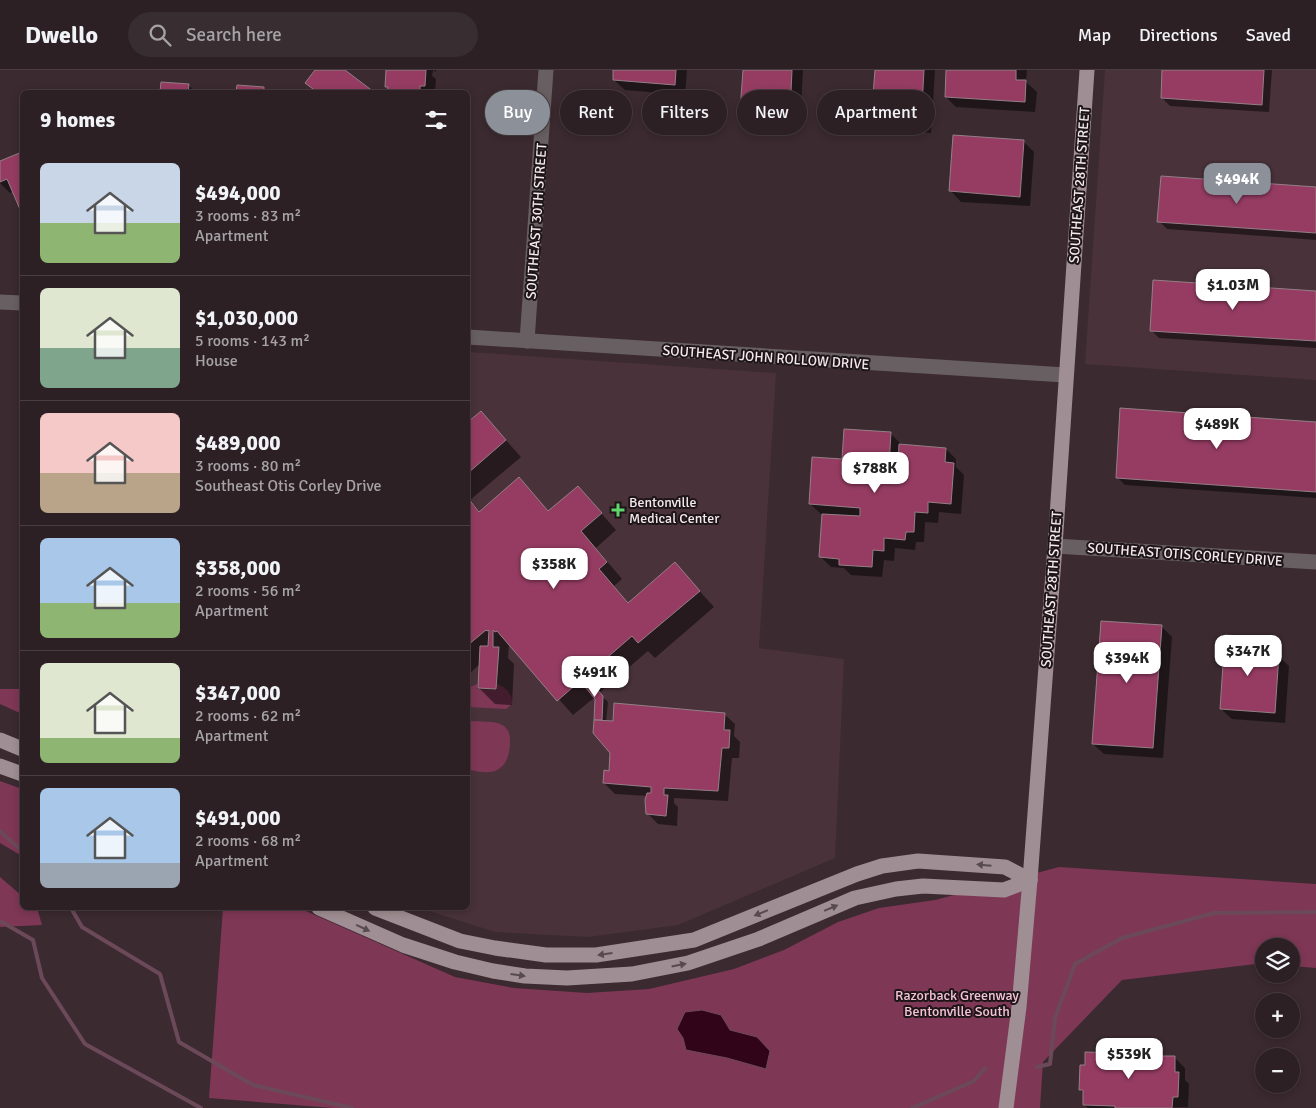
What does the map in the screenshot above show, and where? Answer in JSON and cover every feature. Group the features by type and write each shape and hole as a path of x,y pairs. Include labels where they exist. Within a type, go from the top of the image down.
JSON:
{"main road":[{"name":"SOUTHEAST 28TH STREET","path":"1006,1108 1019,1007 1030,880 1087,70"},
{"path":"0,740 20,748"},
{"path":"0,766 20,773"},
{"path":"380,910 460,941 537,954 596,955 694,940 857,874 882,866 918,861 1005,867 1030,880"},
{"path":"324,910 403,945 455,962 526,976 567,978 632,974 688,963 759,939 855,898 896,889 923,886 1004,890 1030,880"}],"street":[{"name":"SOUTHEAST 30TH STREET","path":"528,342 546,70"},
{"path":"0,302 20,303"},
{"name":"SOUTHEAST JOHN ROLLOW DRIVE","path":"470,336 528,342 1065,375"},
{"name":"SOUTHEAST OTIS CORLEY DRIVE","path":"1055,546 1316,562"}],"shaded area":[{"path":"1105,70 1316,70 1316,380 1085,364"},
{"name":"Bentonville Medical Center","path":"470,352 776,373 759,648 844,659 835,858 678,925 588,937 495,932 426,910 470,910"},
{"path":"702,1010 721,1015 730,1030 757,1037 770,1051 766,1069 727,1058 686,1050 683,1038 677,1029 685,1012"}],"green space":[{"path":"477,684 477,689 497,690 497,684 500,685 510,695 512,704 506,709 470,707 470,687"},
{"path":"0,689 20,689 20,713 0,704"},
{"path":"470,721 496,723 504,726 510,738 507,760 498,770 492,772 470,769"},
{"path":"0,781 20,788 20,855 0,843"},
{"name":"Razorback Greenway Bentonville South","path":"1059,867 1316,884 1316,968 1300,967 1300,938 1255,938 1255,964 1122,980 1043,1062 1040,1108 333,1108 209,1098 223,910 304,910 455,977 514,988 587,993 649,989 734,969 784,950 838,922 879,908 935,900"},
{"path":"0,877 20,894 20,910 38,910 42,925 0,927"}],"building":[{"path":"315,70 345,70 371,90 314,90 305,83"},
{"path":"386,70 426,70 425,86 420,86 420,90 387,90 388,87 385,87"},
{"path":"613,70 676,70 675,85 613,80"},
{"path":"743,70 792,70 791,90 742,90"},
{"path":"875,70 924,70 923,90 873,90"},
{"path":"946,70 1016,70 1016,80 1026,80 1025,102 945,97"},
{"path":"1162,70 1264,70 1262,105 1161,98"},
{"path":"161,82 189,84 188,90 160,90"},
{"path":"237,85 264,87 264,90 236,90"},
{"path":"953,135 1024,140 1020,197 949,191"},
{"path":"20,153 20,209 7,179 0,182 0,161"},
{"path":"1161,176 1316,187 1316,233 1157,222"},
{"path":"1153,280 1316,291 1316,341 1150,331"},
{"path":"1120,408 1316,422 1316,492 1116,478"},
{"path":"481,411 506,440 470,471 470,420"},
{"path":"844,429 891,432 888,483 897,484 899,444 946,448 945,462 954,463 951,504 928,502 928,513 915,512 914,532 906,532 905,540 884,538 884,551 873,550 872,567 839,565 839,559 819,557 822,514 860,516 860,508 809,504 812,457 842,459"},
{"path":"519,477 548,511 578,486 602,513 581,531 607,562 599,569 628,603 675,562 700,591 638,643 632,636 557,701 497,631 493,630 493,647 499,647 496,689 478,688 480,646 488,646 489,630 486,630 470,643 470,501 479,512"},
{"path":"1101,621 1162,625 1153,748 1092,744"},
{"path":"1225,635 1256,637 1255,653 1279,654 1275,713 1220,709"},
{"path":"585,676 603,696 602,720 594,720 595,699 580,681"},
{"path":"614,703 725,713 724,730 730,730 729,748 722,748 718,791 664,788 664,795 668,795 666,816 646,814 645,800 647,793 651,793 651,787 603,783 604,770 609,771 610,753 593,733 594,720 613,721"},
{"path":"1118,1049 1143,1050 1143,1056 1175,1056 1175,1072 1179,1072 1178,1097 1173,1097 1172,1108 1115,1108 1115,1106 1083,1105 1083,1090 1079,1090 1080,1065 1085,1065 1085,1052 1118,1053"}],"waterway":[{"path":"0,831 20,849"},
{"path":"72,910 82,927 160,974 179,1042 253,1085 352,1108"},
{"path":"1037,1067 1050,1064 1055,1018 1075,964 1122,938 1214,913 1316,912"},
{"path":"0,921 33,940 42,978 85,1044 201,1108"},
{"path":"912,1108 974,1081 985,1068"}],"place":[{"name":"Bentonville Medical Center","path":"618,510"}]}
